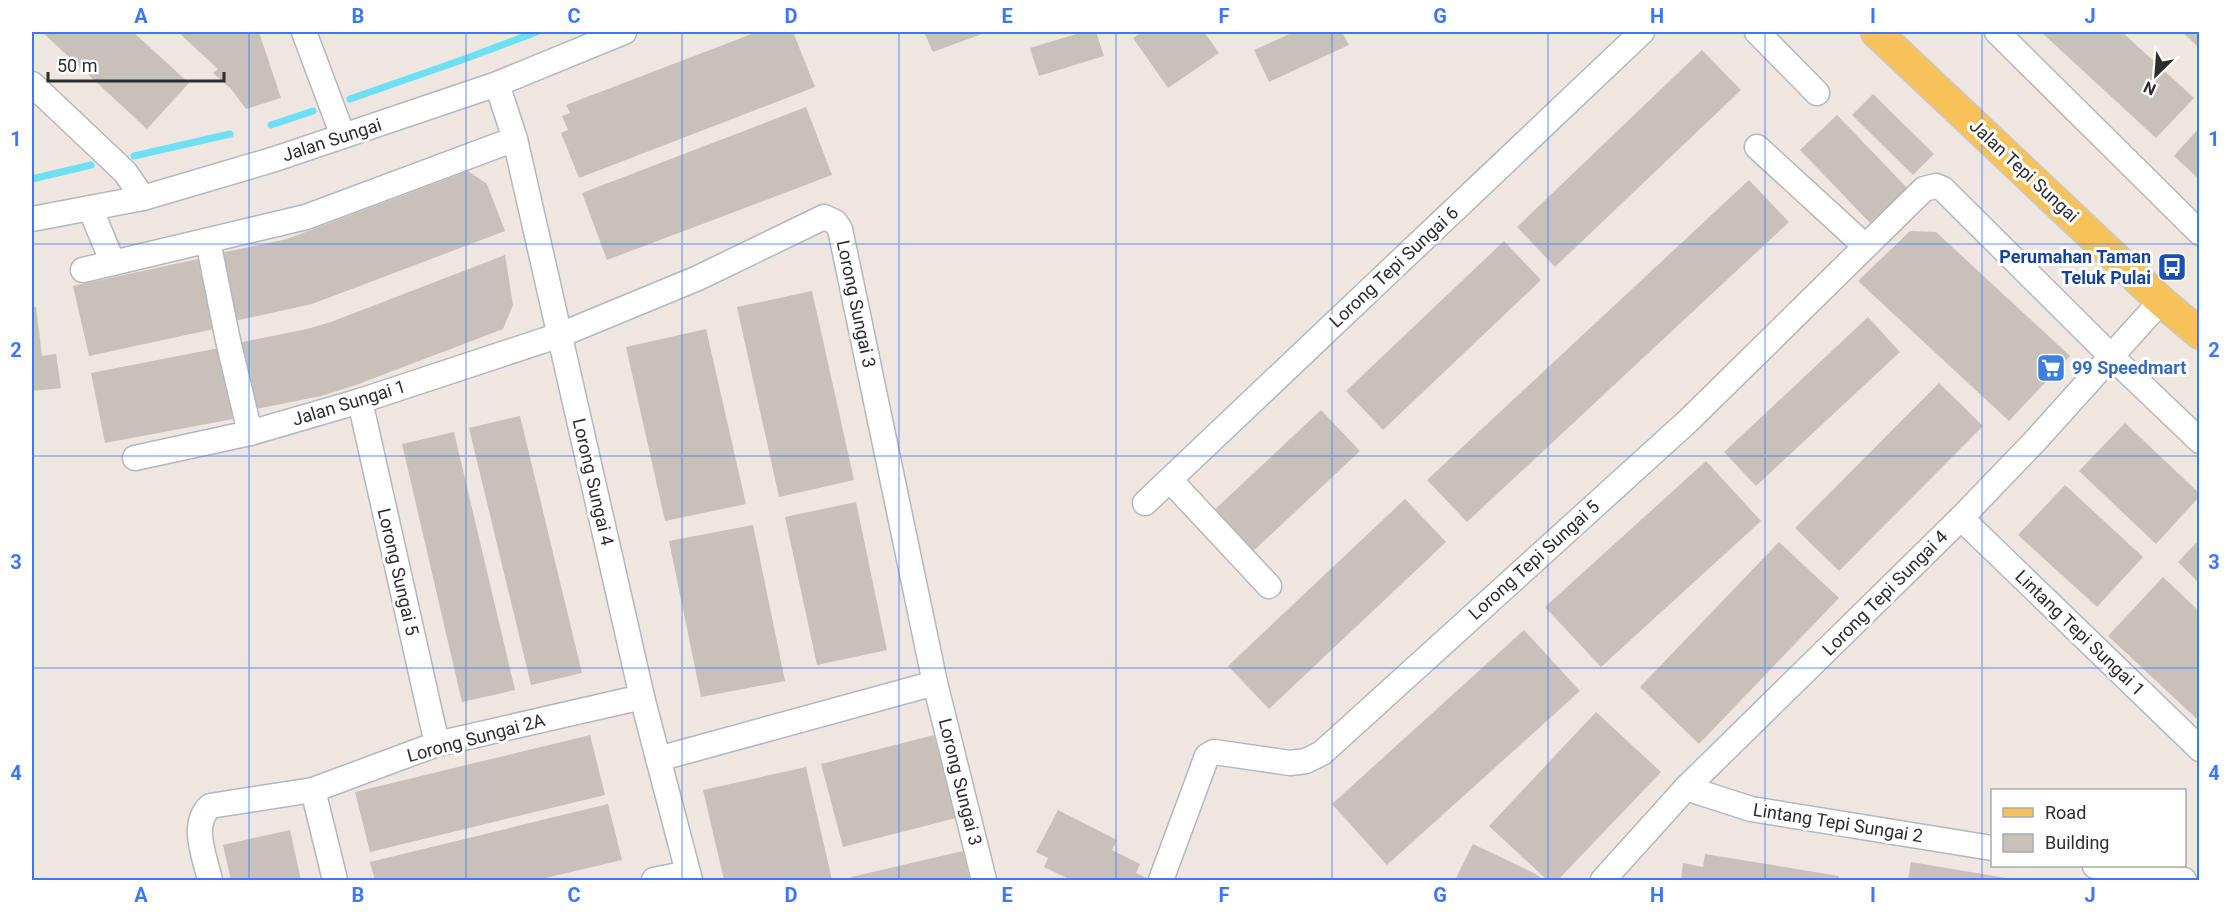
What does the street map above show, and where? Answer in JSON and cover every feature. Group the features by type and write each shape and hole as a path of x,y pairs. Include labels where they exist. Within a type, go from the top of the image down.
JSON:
{"main road":[{"name":"Jalan Tepi Sungai","path":"1880,33 2199,334"}],"street":[{"path":"304,32 343,136"},
{"name":"Jalan Sungai","path":"32,219 143,198 343,136 497,84 624,32"},
{"name":"Lorong Tepi Sungai 6","path":"1145,503 1642,32"},
{"path":"1756,32 1817,93"},
{"path":"1997,32 2199,234"},
{"path":"32,84 125,172 143,198"},
{"name":"Lorong Sungai 4","path":"497,84 515,139 642,697 689,877"},
{"path":"83,270 306,218 515,139"},
{"path":"1757,147 1865,246"},
{"name":"Lorong Tepi Sungai 5","path":"1161,880 1207,756 1214,752 1290,763 1306,761 1322,753 1688,421 1924,189 1936,186 1943,189 2110,357"},
{"path":"90,208 112,263"},
{"name":"Lorong Sungai 3","path":"560,335 698,278 824,217 835,222 840,229 845,252 935,683 984,880"},
{"path":"208,241 250,433"},
{"name":"Lorong Tepi Sungai 4","path":"1603,880 1686,788 1961,518 2036,440 2162,301"},
{"name":"Jalan Sungai 1","path":"135,458 250,433 360,401 560,335"},
{"path":"2110,357 2199,441"},
{"name":"Lorong Sungai 5","path":"360,401 437,744"},
{"path":"1170,480 1269,586"},
{"name":"Lintang Tepi Sungai 1","path":"1961,518 2199,749"},
{"path":"658,759 935,683"},
{"name":"Lorong Sungai 2A","path":"210,880 198,826 204,812 210,806 313,790 437,744 642,697"},
{"name":"Lintang Tepi Sungai 2","path":"1686,788 1751,809 1991,848"},
{"path":"313,790 335,880"},
{"path":"2101,867 2184,880"},
{"path":"654,880 689,877"}],"building":[{"path":"42,32 133,32 189,83 147,129"},
{"path":"178,32 259,32 281,98 246,109 231,89 213,73 218,69"},
{"path":"757,32 793,32 815,87 579,178 561,133 568,130 562,116 570,113 566,105"},
{"path":"924,32 981,32 982,34 933,52"},
{"path":"1083,32 1096,32 1104,56 1039,76 1030,48"},
{"path":"1142,32 1204,32 1219,53 1168,88 1133,38"},
{"path":"1294,32 1342,32 1349,45 1269,82 1254,50"},
{"path":"2041,32 2122,32 2194,98 2156,138"},
{"path":"2182,32 2199,32 2199,48 2193,42"},
{"path":"1702,50 1741,90 1555,267 1517,227"},
{"path":"1873,94 1934,154 1913,175 1852,115"},
{"path":"806,107 832,175 607,260 582,193"},
{"path":"1837,115 1911,192 1874,227 1800,150"},
{"path":"2199,128 2199,179 2174,156"},
{"path":"468,171 487,184 505,231 312,304 234,321 221,253 287,239"},
{"path":"1749,180 1789,222 1467,522 1427,480"},
{"path":"1910,231 1936,232 2070,356 2009,421 1858,281"},
{"path":"1504,241 1541,280 1383,430 1346,391"},
{"path":"505,255 513,305 503,329 356,385 321,396 252,410 238,343 331,322"},
{"path":"198,259 214,329 89,356 73,286"},
{"path":"812,291 854,480 779,497 737,307"},
{"path":"32,307 36,307 42,356 56,354 61,388 32,391"},
{"path":"1868,317 1900,352 1756,486 1724,452"},
{"path":"706,329 746,504 665,521 626,347"},
{"path":"219,348 233,419 105,443 91,373"},
{"path":"1939,383 1983,426 1839,571 1795,528"},
{"path":"1321,410 1360,451 1248,556 1209,515"},
{"path":"520,416 582,673 531,685 469,428"},
{"path":"2125,423 2199,493 2199,497 2156,544 2079,471"},
{"path":"454,432 515,690 462,702 402,444"},
{"path":"1706,461 1761,521 1601,667 1545,607"},
{"path":"2065,485 2143,557 2097,607 2018,535"},
{"path":"1405,499 1446,542 1269,709 1228,666"},
{"path":"856,502 887,650 817,665 785,517"},
{"path":"753,525 785,681 701,697 669,541"},
{"path":"2199,540 2199,583 2178,562"},
{"path":"1779,542 1839,598 1699,744 1640,687"},
{"path":"2163,577 2199,611 2199,721 2108,636"},
{"path":"1524,630 1580,691 1387,865 1332,804"},
{"path":"1596,712 1661,772 1558,880 1547,880 1489,826"},
{"path":"590,735 605,795 370,852 355,792"},
{"path":"934,735 956,818 843,847 821,764"},
{"path":"806,767 832,880 724,880 703,790"},
{"path":"608,804 622,860 537,880 375,880 370,862"},
{"path":"1058,810 1117,840 1112,850 1140,864 1136,873 1151,880 1071,880 1044,867 1048,858 1036,852"},
{"path":"290,830 301,880 231,880 223,845"},
{"path":"1473,844 1536,874 1543,880 1455,880"},
{"path":"963,851 970,880 852,880 851,877"},
{"path":"1705,854 1839,876 1839,880 1681,880 1683,863 1703,867"},
{"path":"1911,862 2012,879 2012,880 1908,880"}],"waterway":[{"path":"350,99 537,32"},
{"path":"271,125 313,111"},
{"path":"134,156 230,134"},
{"path":"32,179 91,165"}],"place":[{"name":"Perumahan Taman Teluk Pulai","path":"2172,267"},
{"name":"99 Speedmart","path":"2051,368"}]}
